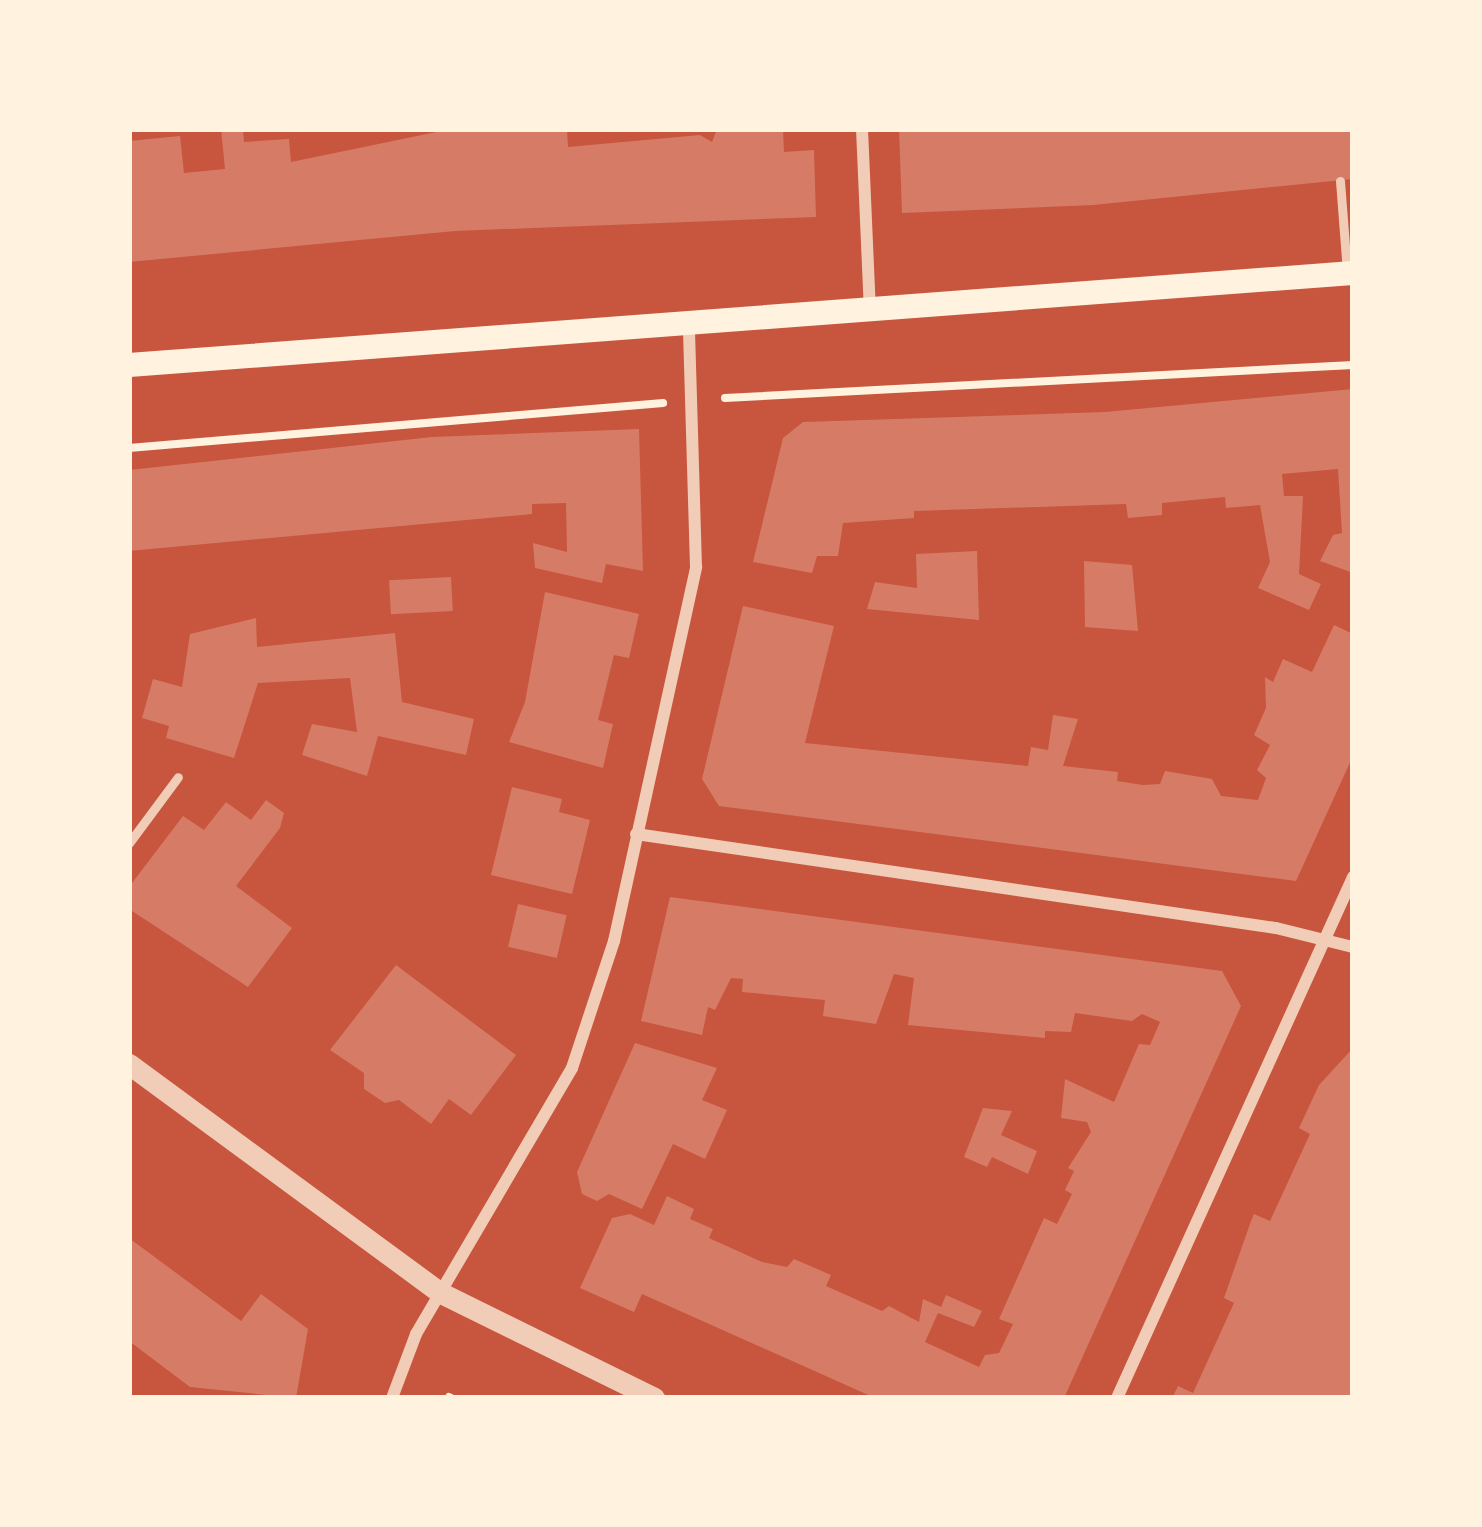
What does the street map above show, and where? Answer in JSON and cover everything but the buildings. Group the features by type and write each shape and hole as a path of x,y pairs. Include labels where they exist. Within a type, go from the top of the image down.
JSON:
{"main road":[{"path":"129,365 1350,273"}],"street":[{"path":"862,129 870,310"},
{"path":"392,1398 439,1292 572,1068 614,941 696,567 689,323"},
{"path":"636,834 1353,947"},
{"path":"1117,1398 1353,877"},
{"path":"129,1064 439,1292 654,1398"}],"lane":[{"path":"1340,181 1350,273"},
{"path":"129,843 178,777"}],"path":[{"path":"129,448 692,400 1353,365"}]}
